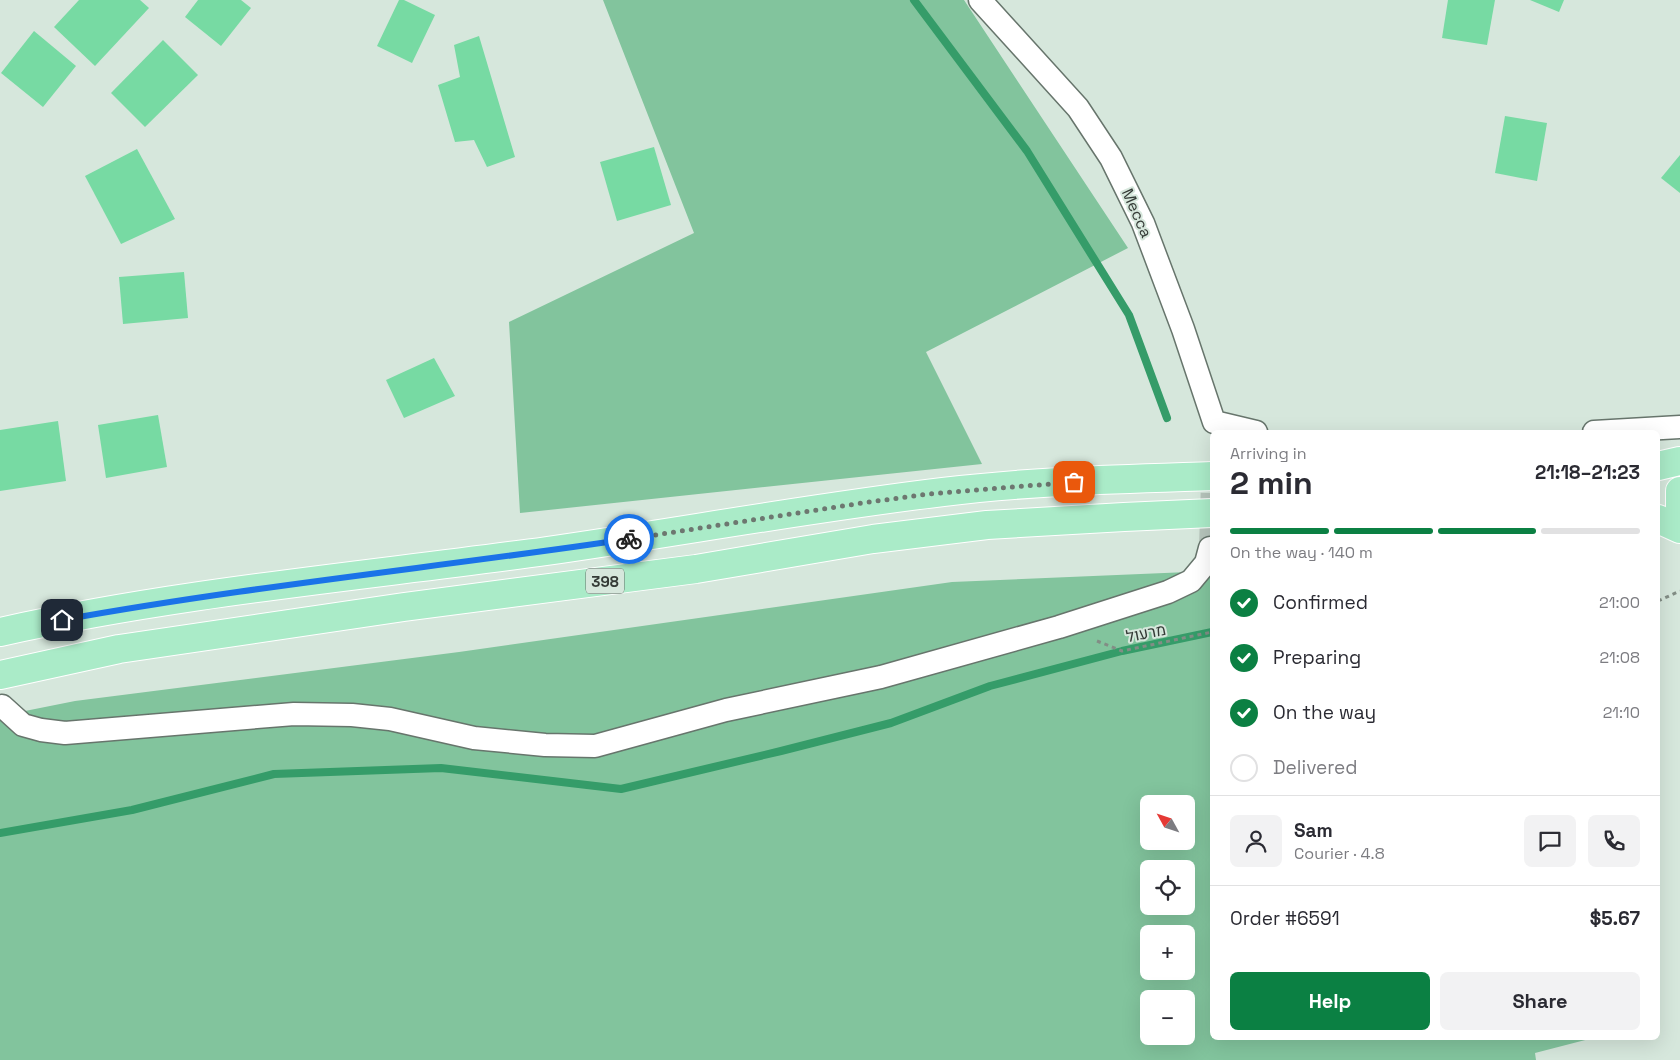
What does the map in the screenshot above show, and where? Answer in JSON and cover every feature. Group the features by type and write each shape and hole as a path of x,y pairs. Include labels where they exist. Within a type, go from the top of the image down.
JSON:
{"main road":[{"path":"1660,465 1680,460"},
{"name":"398","path":"0,632 263,587 544,551 927,494 1039,484 1210,476"},
{"path":"1680,492 1680,506"},
{"name":"398","path":"0,675 119,649 404,607 696,569 873,539 987,525 1210,513"},
{"path":"1660,520 1680,529"}],"street":[{"name":"Mecca","path":"980,0 1078,108 1111,158 1143,223 1183,328 1214,427 1239,430"},
{"path":"1628,430 1680,427"},
{"path":"2,706 23,725 41,730 65,733 294,714 342,715 390,719 474,738 545,745 595,746 726,710 881,677 1059,627 1168,592 1191,581 1206,563 1210,548"}],"path":[{"path":"1660,600 1680,591"},
{"name":"מרעול","path":"1059,627 1122,651 1210,632"}],"green space":[{"path":"603,0 964,0 1128,248 926,352 982,464 520,513 509,322 694,233"},
{"path":"1210,571 1210,1040 1585,1040 1535,1053 1536,1060 0,1060 0,716 75,701 459,652 952,582"}],"building":[{"path":"79,0 140,0 149,8 95,66 54,27"},
{"path":"198,0 241,0 251,8 221,46 185,17"},
{"path":"399,0 404,0 435,15 412,63 377,46"},
{"path":"1448,0 1495,0 1487,45 1442,38"},
{"path":"1530,0 1564,0 1559,12"},
{"path":"34,31 76,66 43,107 1,73"},
{"path":"479,36 515,157 487,167 474,140 455,142 438,85 460,77 454,45"},
{"path":"163,40 198,75 145,127 111,93"},
{"path":"1505,116 1547,123 1537,181 1495,173"},
{"path":"654,147 671,205 617,221 600,162"},
{"path":"137,149 175,219 121,244 85,176"},
{"path":"1680,155 1680,193 1661,178"},
{"path":"184,272 188,318 123,324 119,277"},
{"path":"434,358 455,396 404,418 386,380"},
{"path":"158,415 167,467 106,478 98,425"},
{"path":"58,421 66,481 0,491 0,430"}],"waterway":[{"path":"914,0 1027,151 1129,315 1167,418"},
{"path":"0,833 132,810 274,774 441,768 621,789 891,723 990,686 1122,651 1210,632"}],"way so far":[{"path":"629,539 929,494 1074,482"}],"route":[{"path":"62,620 272,586 629,539"}]}
